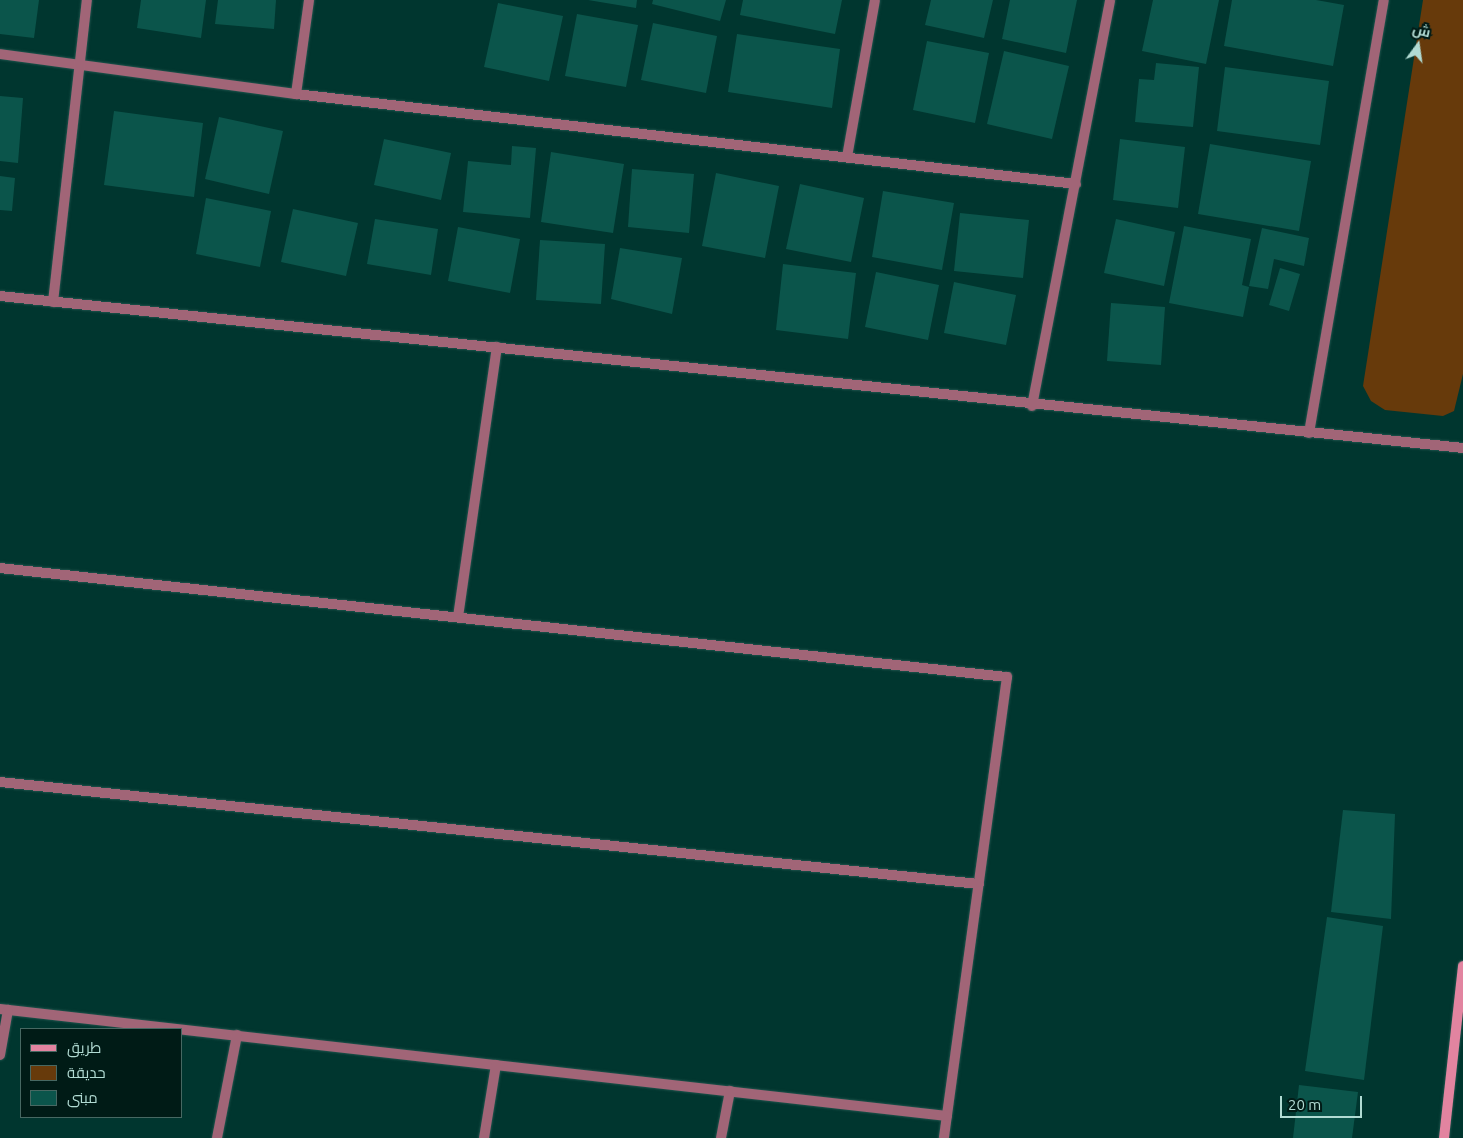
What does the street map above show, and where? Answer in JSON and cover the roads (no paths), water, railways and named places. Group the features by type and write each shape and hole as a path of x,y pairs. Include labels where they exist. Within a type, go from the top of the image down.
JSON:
{"street":[{"path":"53,302 87,0"},
{"path":"296,94 309,0"},
{"path":"847,157 875,0"},
{"path":"1032,406 1110,0"},
{"path":"1309,433 1384,0"},
{"path":"0,54 81,63 296,94 1076,184"},
{"path":"0,296 497,347 1032,406 1463,448"},
{"path":"458,617 497,347"},
{"path":"0,568 1007,677 944,1138"},
{"path":"0,782 979,884"},
{"path":"1444,1138 1463,966"},
{"path":"0,1055 4,1009 174,1028"},
{"path":"182,1029 947,1116"},
{"path":"217,1138 237,1035"},
{"path":"484,1138 496,1065"},
{"path":"721,1138 730,1091"}]}
